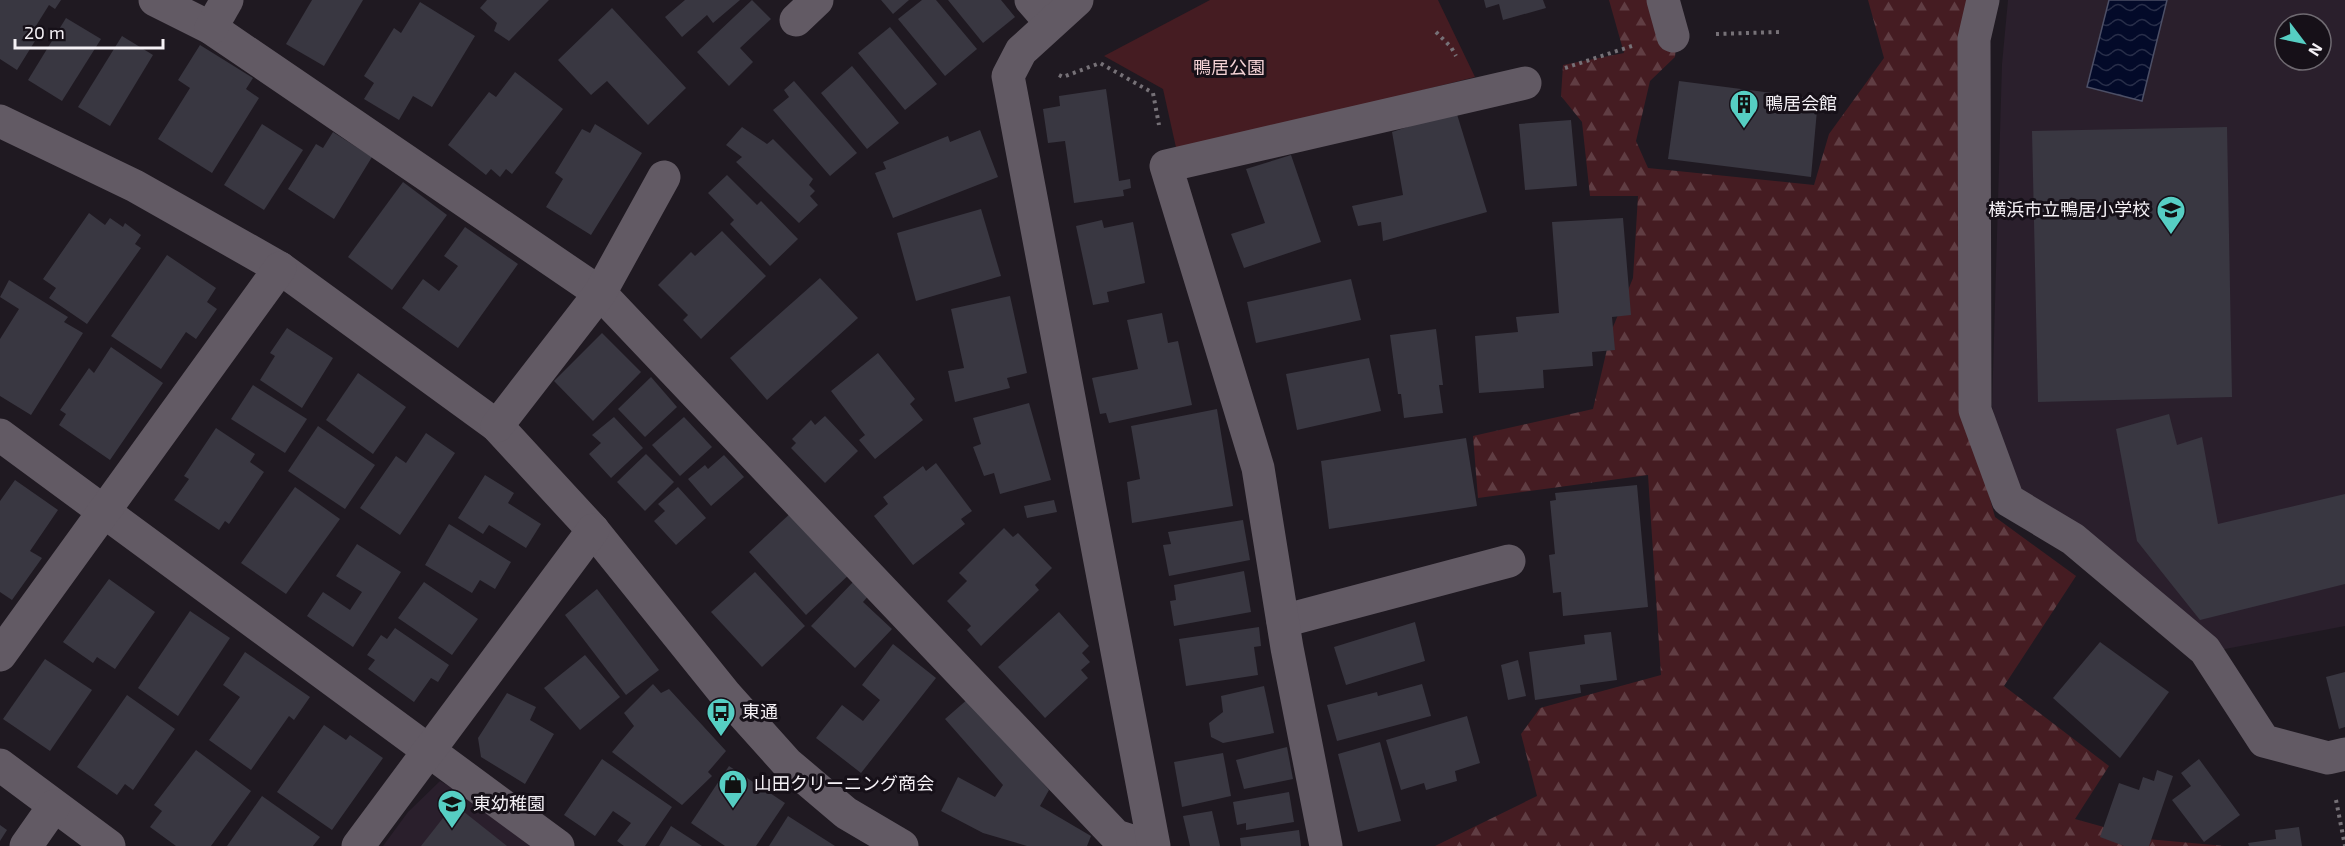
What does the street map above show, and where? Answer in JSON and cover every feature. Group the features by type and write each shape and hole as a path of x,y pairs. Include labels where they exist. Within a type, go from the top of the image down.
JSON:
{"street":[{"path":"154,0 211,28 600,293 1116,836 1147,846"},
{"path":"211,28 227,0"},
{"path":"1077,0 1041,12 1008,76 1154,846"},
{"path":"1663,0 1673,36"},
{"path":"1983,0 1974,39 1975,410 2008,500 2073,539 2205,650 2264,741 2328,758 2345,754"},
{"path":"1326,846 1283,621 1258,468 1166,166 1525,83"},
{"path":"0,121 135,186 280,268 496,426 592,530 726,695 787,763 846,813 902,846"},
{"path":"496,426 600,293 664,177"},
{"path":"0,655 280,268"},
{"path":"0,435 105,510 558,846"},
{"path":"358,846 592,530"},
{"path":"1283,621 1509,561"},
{"path":"0,765 109,846"},
{"path":"26,846 54,806"}],"path":[{"path":"1673,36 1780,32"},
{"path":"1525,83 1615,50"},
{"path":"1056,73 1063,77 1100,63 1153,93 1166,166"}],"shaded area":[{"name":"横浜市立鴨居小学校","path":"2008,0 2345,0 2345,626 2220,650 2010,487 1992,406 2002,64"},
{"name":"東幼稚園","path":"440,781 461,793 533,846 383,846 408,812"}],"green space":[{"name":"鴨居公園","path":"1210,0 1438,0 1475,77 1177,152 1163,89 1104,56"},
{"path":"1609,0 1677,0 1679,7 1675,57 1650,81 1636,141 1648,168 1814,185 1829,134 1884,58 1868,0 1974,0 1966,412 1995,517 2076,576 2004,686 2109,766 2075,819 2147,839 2225,846 1435,846 1537,796 1521,734 1540,708 1661,675 1648,475 1478,498 1473,436 1593,409 1611,332 1633,278 1638,196 1590,196 1582,122 1561,96 1563,65 1624,53"}],"water":[{"path":"2109,0 2167,0 2142,101 2087,87"}],"building":[{"path":"0,0 61,0 55,9 49,5 29,37 35,41 17,70 0,59"},
{"path":"312,0 363,0 324,66 286,44"},
{"path":"487,0 549,0 509,41 494,31 497,23 480,8"},
{"path":"685,0 740,0 713,23 707,15 682,37 665,17"},
{"path":"752,0 771,19 740,48 753,62 729,86 697,52"},
{"path":"881,0 909,0 893,14"},
{"path":"922,0 936,0 977,49 945,76 898,19"},
{"path":"948,0 1001,0 1015,17 983,43"},
{"path":"1484,0 1543,0 1546,8 1503,20 1499,4 1486,8"},
{"path":"420,2 475,36 432,107 413,96 399,120 364,99 374,83 364,76 394,28 401,33"},
{"path":"612,8 686,88 648,125 607,81 591,95 558,60"},
{"path":"66,18 101,39 62,101 28,80"},
{"path":"890,27 937,84 905,110 858,53"},
{"path":"122,36 153,55 110,126 78,107"},
{"path":"200,45 253,78 246,89 259,98 212,173 158,139 190,88 178,80"},
{"path":"852,66 899,123 867,149 821,93"},
{"path":"515,72 563,109 512,174 506,169 500,177 491,169 486,175 448,145 489,92 496,97"},
{"path":"794,81 857,153 830,176 773,110 789,97 784,90"},
{"name":"鴨居会館","path":"1679,81 1818,99 1811,177 1668,159"},
{"path":"1106,89 1119,181 1130,179 1131,188 1123,190 1124,196 1074,203 1065,141 1048,143 1043,109 1060,106 1059,96"},
{"path":"1456,111 1487,212 1383,241 1381,222 1358,226 1352,206 1403,195 1392,132"},
{"path":"1571,120 1577,186 1525,190 1519,124"},
{"path":"262,124 303,150 264,210 224,185"},
{"path":"595,124 642,153 591,235 546,207 563,179 555,173 582,129 590,133"},
{"path":"742,127 767,144 773,139 813,179 809,185 815,191 810,196 818,205 799,223 736,162 742,157 726,145"},
{"path":"2227,127 2232,397 2038,402 2032,131"},
{"path":"980,130 998,177 893,218 875,173 886,169 883,162 948,136 950,142"},
{"path":"333,132 372,157 334,219 288,189 316,144 323,148"},
{"path":"1291,155 1321,242 1244,268 1231,234 1265,223 1246,169"},
{"path":"727,175 757,205 761,201 798,239 770,266 730,224 734,220 708,193"},
{"path":"403,182 447,215 392,290 348,257"},
{"path":"981,209 1001,276 916,301 897,233"},
{"path":"89,213 105,225 110,218 123,227 125,223 141,235 135,244 141,248 87,324 49,298 56,288 43,279"},
{"path":"1623,218 1631,315 1612,317 1615,350 1592,352 1593,366 1543,370 1544,388 1479,393 1475,336 1518,332 1516,317 1559,313 1552,222"},
{"path":"1102,220 1104,228 1133,222 1145,283 1107,292 1109,302 1093,305 1076,226"},
{"path":"465,227 518,264 458,348 402,308 423,279 439,291 458,266 444,256"},
{"path":"722,231 766,276 701,339 683,320 688,315 658,285 691,252 695,256"},
{"path":"167,255 216,288 207,302 217,309 196,339 186,332 161,369 111,336"},
{"path":"820,278 858,318 767,400 730,358"},
{"path":"1351,279 1361,320 1256,343 1247,302"},
{"path":"9,280 68,317 64,322 83,333 31,415 0,396 0,339 19,309 0,297"},
{"path":"1010,296 1027,373 1007,378 1010,388 955,402 948,371 964,368 951,309"},
{"path":"1162,313 1168,343 1178,341 1192,405 1109,423 1106,413 1100,414 1092,378 1138,369 1127,320"},
{"path":"287,328 333,358 302,408 260,380 275,356 270,353"},
{"path":"1436,329 1443,385 1439,385 1443,413 1404,418 1401,394 1398,394 1390,335"},
{"path":"602,333 641,372 593,421 554,381"},
{"path":"111,347 163,383 110,460 59,425 66,414 60,410 89,368 94,373"},
{"path":"878,353 915,399 910,404 923,420 875,459 859,440 865,435 831,391"},
{"path":"1369,358 1381,411 1297,430 1286,374"},
{"path":"358,373 406,407 373,454 326,420"},
{"path":"651,377 677,407 645,437 618,409"},
{"path":"253,385 307,419 285,453 231,419"},
{"path":"1029,403 1051,480 1000,494 994,473 984,476 973,447 981,444 973,418"},
{"path":"1217,409 1233,506 1132,523 1127,482 1140,479 1131,426"},
{"path":"2169,414 2177,445 2202,437 2218,524 2345,494 2345,584 2200,620 2137,541 2116,429"},
{"path":"825,416 858,451 825,483 791,448 796,443 792,439 811,420 815,425"},
{"path":"614,417 643,448 611,478 589,454 601,443 592,435"},
{"path":"684,417 712,447 680,476 652,445"},
{"path":"318,426 375,465 345,509 288,471"},
{"path":"216,428 255,454 250,462 264,472 229,524 225,521 219,530 174,500 189,479 184,476"},
{"path":"426,433 455,453 400,535 360,508 396,456 406,463"},
{"path":"1466,438 1477,506 1329,529 1321,461"},
{"path":"646,454 674,482 645,511 617,482"},
{"path":"724,455 744,477 711,506 688,479 705,465 708,469"},
{"path":"936,463 972,511 961,519 965,524 913,565 874,516 888,504 883,497 923,466 926,471"},
{"path":"485,475 514,493 508,503 541,524 526,548 489,525 483,534 458,518"},
{"path":"15,480 58,510 30,551 42,558 12,600 0,592 0,501"},
{"path":"1637,485 1648,607 1563,616 1561,592 1553,593 1549,555 1555,554 1550,501 1556,500 1555,493"},
{"path":"295,487 340,519 286,594 241,563"},
{"path":"678,487 706,518 676,545 654,521 665,511 658,504"},
{"path":"1054,500 1057,512 1027,518 1024,506"},
{"path":"794,510 852,572 806,615 749,552"},
{"path":"1243,520 1250,560 1169,576 1163,545 1171,544 1168,532"},
{"path":"449,524 511,562 495,589 480,580 472,593 425,565"},
{"path":"1004,528 1013,537 1018,533 1052,568 1035,585 1039,590 981,646 967,630 971,626 947,601 967,581 959,573"},
{"path":"357,544 401,572 353,647 307,616 323,592 350,610 362,592 336,576"},
{"path":"1244,571 1251,612 1174,626 1170,601 1176,600 1174,585"},
{"path":"755,572 805,626 762,667 711,612"},
{"path":"109,579 155,612 115,669 97,657 93,663 63,642"},
{"path":"855,580 870,594 863,602 892,629 855,668 811,626"},
{"path":"424,582 478,619 452,655 398,618"},
{"path":"597,589 659,670 626,695 565,615"},
{"path":"190,611 230,638 178,716 138,688"},
{"path":"1059,612 1089,646 1082,653 1090,662 1081,670 1088,678 1045,718 998,667"},
{"path":"1415,622 1425,661 1346,685 1334,647"},
{"path":"1259,627 1261,646 1254,647 1258,675 1186,686 1179,639"},
{"path":"395,628 449,665 438,682 431,678 414,702 368,669 375,660 367,655 381,635 387,639"},
{"path":"1611,632 1617,680 1580,685 1581,693 1535,700 1529,652 1585,644 1584,635"},
{"path":"2100,642 2169,692 2120,758 2053,698"},
{"path":"893,644 936,678 861,773 816,738 842,705 863,721 880,700 862,685"},
{"path":"245,652 310,697 294,720 289,716 251,770 209,740 240,697 223,685"},
{"path":"585,655 620,697 580,730 544,688"},
{"path":"45,659 92,690 50,751 3,719"},
{"path":"1518,660 1526,696 1508,700 1501,665"},
{"path":"2345,672 2345,727 2339,729 2326,677"},
{"path":"653,684 661,693 669,689 726,751 708,772 712,776 682,805 612,752 634,726 624,713"},
{"path":"1422,684 1431,716 1337,741 1327,705 1377,692 1378,696"},
{"path":"1264,686 1274,733 1223,743 1211,737 1209,723 1223,712 1221,696"},
{"path":"507,693 536,707 530,720 554,734 525,784 481,757 478,738"},
{"path":"127,695 175,729 133,790 125,784 117,795 77,767"},
{"path":"969,698 1049,790 1040,806 1091,836 1087,846 1027,846 983,833 941,811 958,777 995,797 1003,785 945,719"},
{"path":"1467,716 1480,763 1455,771 1457,781 1426,790 1424,783 1401,790 1386,740"},
{"path":"324,725 346,740 350,735 383,758 332,830 277,792"},
{"path":"1380,742 1401,821 1358,832 1338,754"},
{"path":"1287,747 1293,779 1244,789 1236,760"},
{"path":"196,750 251,791 211,846 176,846 150,827 162,811 154,805"},
{"path":"1223,753 1231,796 1182,807 1174,762"},
{"path":"602,759 672,807 645,846 624,846 617,841 631,823 613,811 595,836 564,815"},
{"path":"2199,759 2240,815 2204,842 2172,800 2191,786 2181,773"},
{"path":"729,766 785,803 756,846 725,846 691,823"},
{"path":"2157,770 2173,776 2149,846 2124,846 2100,837 2119,783 2139,790 2143,777 2154,781"},
{"path":"1289,792 1294,822 1246,830 1246,823 1237,825 1233,802"},
{"path":"262,796 320,837 313,846 227,846"},
{"path":"454,804 507,846 421,846"},
{"path":"1212,811 1220,846 1190,846 1183,816"},
{"path":"788,816 835,846 769,846"},
{"path":"0,825 7,830 0,841"},
{"path":"671,826 702,846 659,846"},
{"path":"2299,827 2302,846 2249,846 2248,843 2276,839 2275,830"},
{"path":"1299,830 1301,846 1241,846 1240,838"}],"place":[{"name":"鴨居会館","path":"1744,130"},
{"name":"横浜市立鴨居小学校","path":"2171,236"},
{"name":"東通","path":"721,738"},
{"name":"山田クリーニング商会","path":"733,810"},
{"name":"東幼稚園","path":"452,830"}]}
